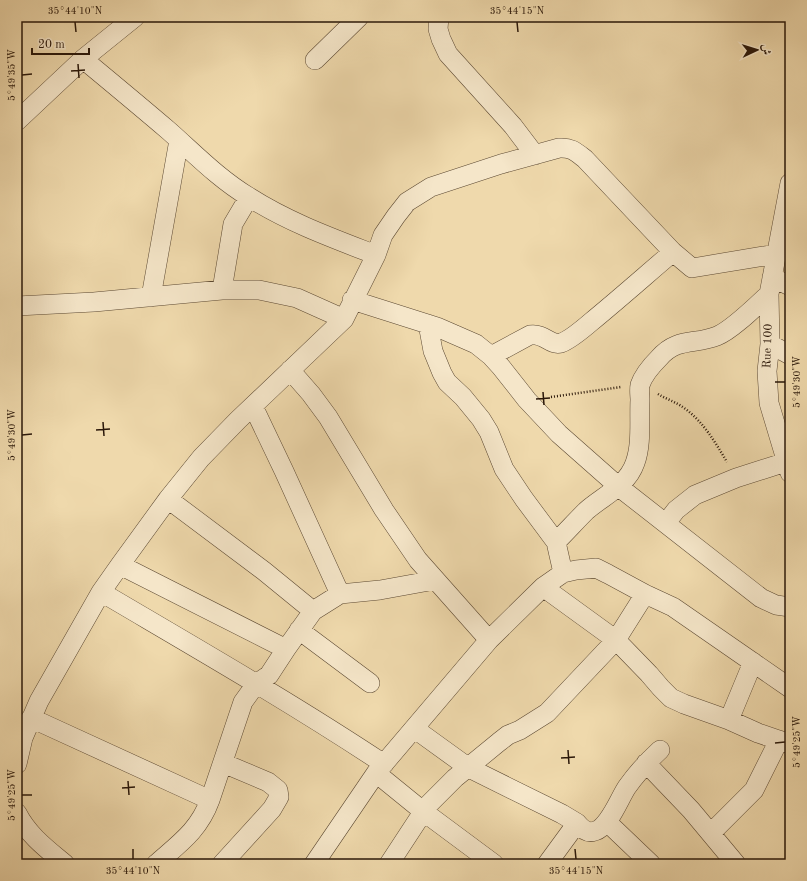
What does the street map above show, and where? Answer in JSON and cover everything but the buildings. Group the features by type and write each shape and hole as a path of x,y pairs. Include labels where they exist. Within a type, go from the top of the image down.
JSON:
{"street":[{"path":"17,121 83,59 135,17"},
{"path":"315,60 359,17"},
{"path":"439,17 438,28 444,47 448,54 513,126 535,155"},
{"path":"83,59 229,184 249,197 315,231 376,254"},
{"path":"151,297 179,140"},
{"path":"17,764 23,738 39,701 101,592 120,565 168,499 201,458 238,420 344,318 376,254 383,235 407,202 419,193 431,186 501,164 559,148 566,148 577,152 674,252 692,268 776,254"},
{"name":"Rue 100","path":"788,467 769,403 767,371 770,344 770,286 776,254 786,222 789,186"},
{"path":"222,290 233,224 249,197"},
{"path":"491,356 530,335 536,334 542,336 554,343 564,342 605,311 674,252"},
{"path":"556,542 586,511 601,498 618,487 626,479 635,465 639,450 640,386 659,358 668,349 678,344 718,336 727,330 770,286 790,286"},
{"path":"17,306 94,302 222,290 259,290 297,298 344,318"},
{"path":"352,300 428,324 458,335 476,344 491,356 527,400 559,434 618,487 666,522 761,598 776,605 790,607"},
{"path":"428,324 433,351 442,373 447,382 463,397 481,420 489,432 504,469 556,542 563,572"},
{"path":"770,344 790,355"},
{"path":"290,370 311,394 328,417 406,544 435,580 489,640"},
{"path":"253,406 340,594"},
{"path":"666,522 682,504 695,495 736,478 788,467"},
{"path":"168,499 264,571 313,611"},
{"path":"120,565 286,649"},
{"path":"314,864 380,768 415,729 489,640 542,588 563,572 596,568 673,607 790,688"},
{"path":"156,864 187,838 197,826 210,800 243,702 256,684 269,675 313,611 340,594 380,590 435,580"},
{"path":"542,588 616,640 672,698 784,742 754,790 711,833"},
{"path":"101,592 325,725 380,768 424,812 494,864"},
{"path":"389,864 427,806 455,778 499,742 508,735 520,730 546,713 616,640 645,594"},
{"path":"299,630 370,683"},
{"path":"729,720 753,662"},
{"path":"31,718 210,800"},
{"path":"415,729 469,768 555,810 587,831 591,832 601,829 607,822 628,787 646,763 660,750"},
{"path":"222,864 272,809 279,797 278,790 268,782 223,763"},
{"path":"646,763 691,810 736,864"},
{"path":"17,813 24,825 39,842 65,864"},
{"path":"607,822 651,864"},
{"path":"547,864 576,823"}]}
